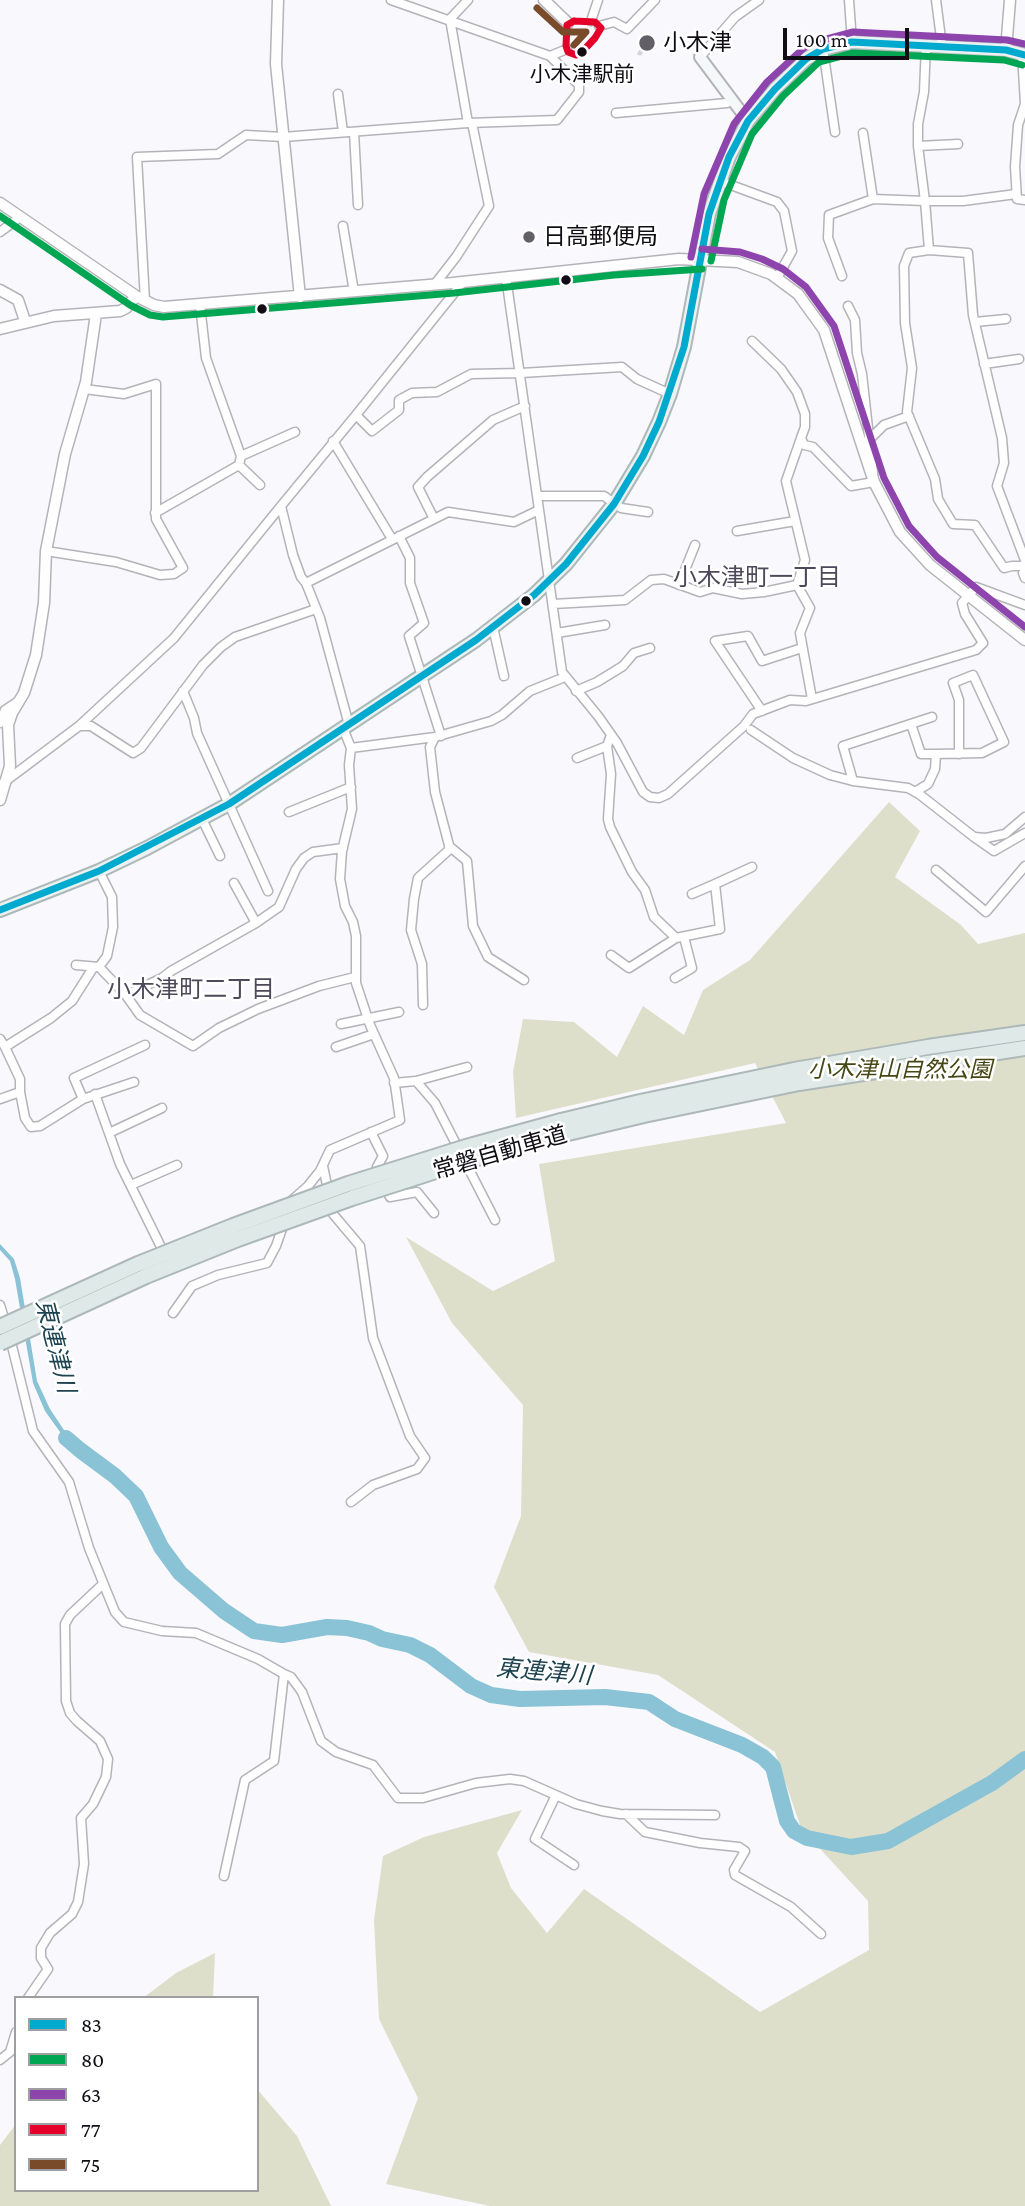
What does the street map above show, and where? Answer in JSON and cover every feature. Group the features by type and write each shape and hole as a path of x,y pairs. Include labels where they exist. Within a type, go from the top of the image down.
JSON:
{"highway":[{"name":"常磐自動車道","path":"0,1343 145,1276 238,1239 640,1102 794,1070 928,1046 1025,1033"},
{"name":"常磐自動車道","path":"0,1327 138,1264 245,1221 348,1184 466,1147 787,1086 929,1061 1025,1048"}],"main road":[{"path":"0,910 99,871 229,804 493,627 550,581 581,548 614,504 643,456 670,394 684,347 709,214 720,181 748,121 790,74 814,53 852,41 1006,50 1024,54"},
{"path":"700,57 748,121"}],"street":[{"path":"278,0 276,64 300,297"},
{"path":"141,298 137,157 218,154 246,135 283,137 470,123 557,120 579,92 579,85 550,56 391,0"},
{"path":"450,19 468,0"},
{"path":"544,0 568,23"},
{"path":"591,21 598,0"},
{"path":"599,26 614,22 628,29 655,0"},
{"path":"700,57 735,17 757,0"},
{"path":"849,0 852,41"},
{"path":"936,0 942,46"},
{"path":"1006,50 1010,0"},
{"path":"435,284 489,206 450,19"},
{"path":"926,45 918,146 929,250"},
{"path":"550,56 567,49"},
{"path":"823,49 835,132"},
{"path":"1024,54 1025,104 1018,125 1015,167 1017,199 1025,200"},
{"path":"338,94 343,132"},
{"path":"616,113 727,103 732,100"},
{"path":"354,131 358,205"},
{"path":"863,133 873,199"},
{"path":"918,146 958,144"},
{"path":"720,181 777,202 784,211 792,251 777,278"},
{"path":"842,276 828,238 829,215 873,199 964,201 1016,194"},
{"path":"0,203 141,298 164,307 300,297 613,265 701,259 738,262 777,278 798,294 824,330 874,482 889,514 914,549 1025,640"},
{"path":"0,232 20,217"},
{"path":"343,226 354,292"},
{"path":"1025,560 997,486 1004,463 1002,438 975,323 970,295 968,253 929,250 909,253 904,266 905,323 912,368 909,416 935,479 938,499 953,524 975,525 1004,569 1012,566 1025,568 1025,579"},
{"path":"506,277 560,666 565,677 611,735 643,792 650,797 659,798 668,794 744,726 753,714 790,700 812,699 976,650 983,643 965,614 962,603 967,594 976,587 1025,605"},
{"path":"4,783 79,726 174,638 463,282"},
{"path":"0,290 18,300 24,321"},
{"path":"0,328 24,321 120,311 141,298"},
{"path":"200,305 206,358 240,460 260,485"},
{"path":"848,306 855,320 874,482"},
{"path":"0,800 10,766 8,725 36,655 44,603 46,551 65,454 84,389 96,314"},
{"path":"975,323 1006,319"},
{"path":"752,341 781,369 797,392 805,414 805,428 786,481 805,560 797,585 810,608 800,633 812,699"},
{"path":"984,365 1019,359"},
{"path":"356,415 372,431 399,410 400,400 412,393 437,392 471,374 622,367 638,379 670,394"},
{"path":"46,551 116,562 160,575 174,574 183,568 155,513 156,384 124,394 84,389"},
{"path":"434,519 418,487 493,420 525,406"},
{"path":"869,440 884,425 909,416"},
{"path":"155,513 240,460 295,432"},
{"path":"801,438 804,445 813,447 851,485 874,482"},
{"path":"333,441 410,558 410,583 424,623 409,636 438,736"},
{"path":"537,496 604,496 621,508 648,512"},
{"path":"173,1313 192,1286 218,1275 267,1263 276,1246 291,1200 308,1186 323,1166 330,1150 400,1120 394,1083 368,1019 355,977 356,936 345,906 340,879 342,848 352,809 349,765 351,748 316,609 293,555 281,506"},
{"path":"306,583 448,512 514,522 538,509"},
{"path":"737,531 795,521"},
{"path":"679,585 695,545"},
{"path":"553,604 625,600 651,580 664,579 700,592 713,587 742,594 797,585"},
{"path":"79,726 91,726 133,753 141,748 203,665 235,636 316,609"},
{"path":"557,634 605,625"},
{"path":"493,627 504,676"},
{"path":"762,711 715,641 748,636 762,661 802,648"},
{"path":"576,691 623,666 634,653 650,648"},
{"path":"911,724 921,754 959,754 982,753 1004,742 973,675 953,683 959,700 959,754"},
{"path":"351,748 438,736 491,721 530,691 565,677"},
{"path":"183,691 197,733 268,891"},
{"path":"0,723 5,710 20,700"},
{"path":"853,780 843,746 932,717"},
{"path":"751,730 807,766 853,780 898,786 915,792 994,851 1025,833"},
{"path":"611,735 607,746 611,774 608,819 610,827 632,872 645,890 654,917 680,938 692,968 675,978"},
{"path":"423,1005 422,964 411,930 414,900 418,878 450,849 435,792 430,747 438,736"},
{"path":"577,758 607,746"},
{"path":"915,792 928,784 935,769 936,754"},
{"path":"289,812 351,787"},
{"path":"974,837 986,838 1005,834 1025,817"},
{"path":"202,819 220,856"},
{"path":"449,846 467,861 473,926 488,957 524,981"},
{"path":"126,995 162,978 256,923 279,907 296,869 304,858 313,852 342,848"},
{"path":"936,870 986,912 1025,866"},
{"path":"692,894 752,867"},
{"path":"99,871 112,897 113,927 107,956 72,1001 2,1043 20,1079 25,1118 31,1127 40,1126 83,1099 134,1082"},
{"path":"233,883 256,923"},
{"path":"611,955 629,968 680,938 720,929 715,884"},
{"path":"76,965 96,968 126,995 140,1015 193,1046 219,1028 258,1009 318,986 355,977"},
{"path":"341,1024 399,1012"},
{"path":"336,1047 374,1034"},
{"path":"83,1099 74,1078 145,1045"},
{"path":"394,1083 416,1081 467,1067"},
{"path":"416,1081 435,1103 495,1220"},
{"path":"0,1099 20,1092"},
{"path":"95,1094 120,1164 162,1249"},
{"path":"109,1133 162,1108"},
{"path":"372,1132 383,1156 377,1167 390,1198 417,1192 434,1213"},
{"path":"131,1185 177,1165"},
{"path":"323,1166 332,1214 360,1246 373,1338 410,1436 425,1458 417,1469 373,1485 351,1502"},
{"path":"0,1305 19,1366 33,1431 69,1482 103,1584 115,1612 124,1622 162,1631 196,1633 258,1659 291,1677 302,1692 321,1741 336,1752 373,1765 398,1798 423,1798 487,1781 510,1779 524,1781 589,1808 626,1814 715,1815"},
{"path":"29,1996 48,1969 41,1958 41,1948 50,1933 72,1914 78,1902 84,1864 82,1818 93,1804 106,1777 108,1759 100,1741 70,1713 65,1701 65,1624 70,1615 103,1584"},
{"path":"224,1877 245,1780 274,1761 284,1674"},
{"path":"556,1795 535,1839 574,1865"},
{"path":"626,1814 645,1832 700,1843 739,1847 745,1851 734,1875 791,1907 821,1934"},
{"path":"0,2060 10,2052 14,2039"}],"green space":[{"name":"小木津山自然公園","path":"889,802 920,831 895,877 961,925 978,944 1025,933 1025,2206 490,2206 386,2184 418,2098 379,2019 374,1920 383,1856 424,1837 522,1810 497,1853 511,1888 547,1933 584,1889 760,2012 869,1950 868,1901 801,1828 775,1752 658,1675 529,1652 494,1587 521,1516 523,1405 452,1323 406,1237 493,1291 555,1261 539,1164 786,1123 755,1063 516,1118 513,1072 523,1019 574,1022 617,1057 643,1006 684,1035 703,990 750,960"},
{"path":"215,1953 213,1996 146,1996 176,1973"},
{"path":"259,2091 297,2136 331,2206 0,2206 0,2145 14,2127 14,2192 259,2192"}],"water":[{"path":"0,1244 14,1259 20,1278 37,1381 50,1409 68,1436 81,1449 78,1452 45,1411 33,1383 15,1279 10,1261 0,1250"}],"waterway":[{"name":"東連津川","path":"66,1438 136,1496 161,1547 180,1573 224,1611 254,1631 282,1635 327,1627 369,1633 382,1639 410,1645 430,1655 471,1686 491,1695 520,1699 605,1697 649,1702 675,1719 742,1745 763,1757 773,1767 787,1821 794,1831 807,1838 851,1847 888,1841 992,1783 1025,1759"}],"tunnel":[{"path":"638,52 651,40"}],"transit line":[{"name":"75","path":"537,8 563,32 586,32 574,45"},
{"name":"77","path":"574,21 595,22 601,28 595,38 576,55 568,52 566,46 567,25 574,21"},
{"name":"63","path":"691,257 704,194 734,124 767,82 808,44 853,32 1007,40 1025,44"},
{"name":"83","path":"0,910 99,871 229,804 476,640 534,595 566,564 614,504 643,456 659,422 684,347 709,214 729,157 748,121 775,89 806,59 823,49 852,42 1006,50 1025,55"},
{"name":"80","path":"711,261 724,200 752,134 783,96 819,62 853,53 1004,60 1022,65"},
{"name":"80","path":"0,216 130,305 150,315 163,317 702,269"},
{"name":"63","path":"702,249 740,252 762,259 783,269 806,287 834,326 884,478 909,526 937,557 1025,627"}],"place":[{"name":"小木津","path":"647,43"},
{"name":"小木津駅前","path":"582,52"},
{"name":"日高郵便局","path":"529,237"}],"district":[{"name":"小木津町一丁目","path":"757,578"},
{"name":"小木津町二丁目","path":"191,990"}]}
